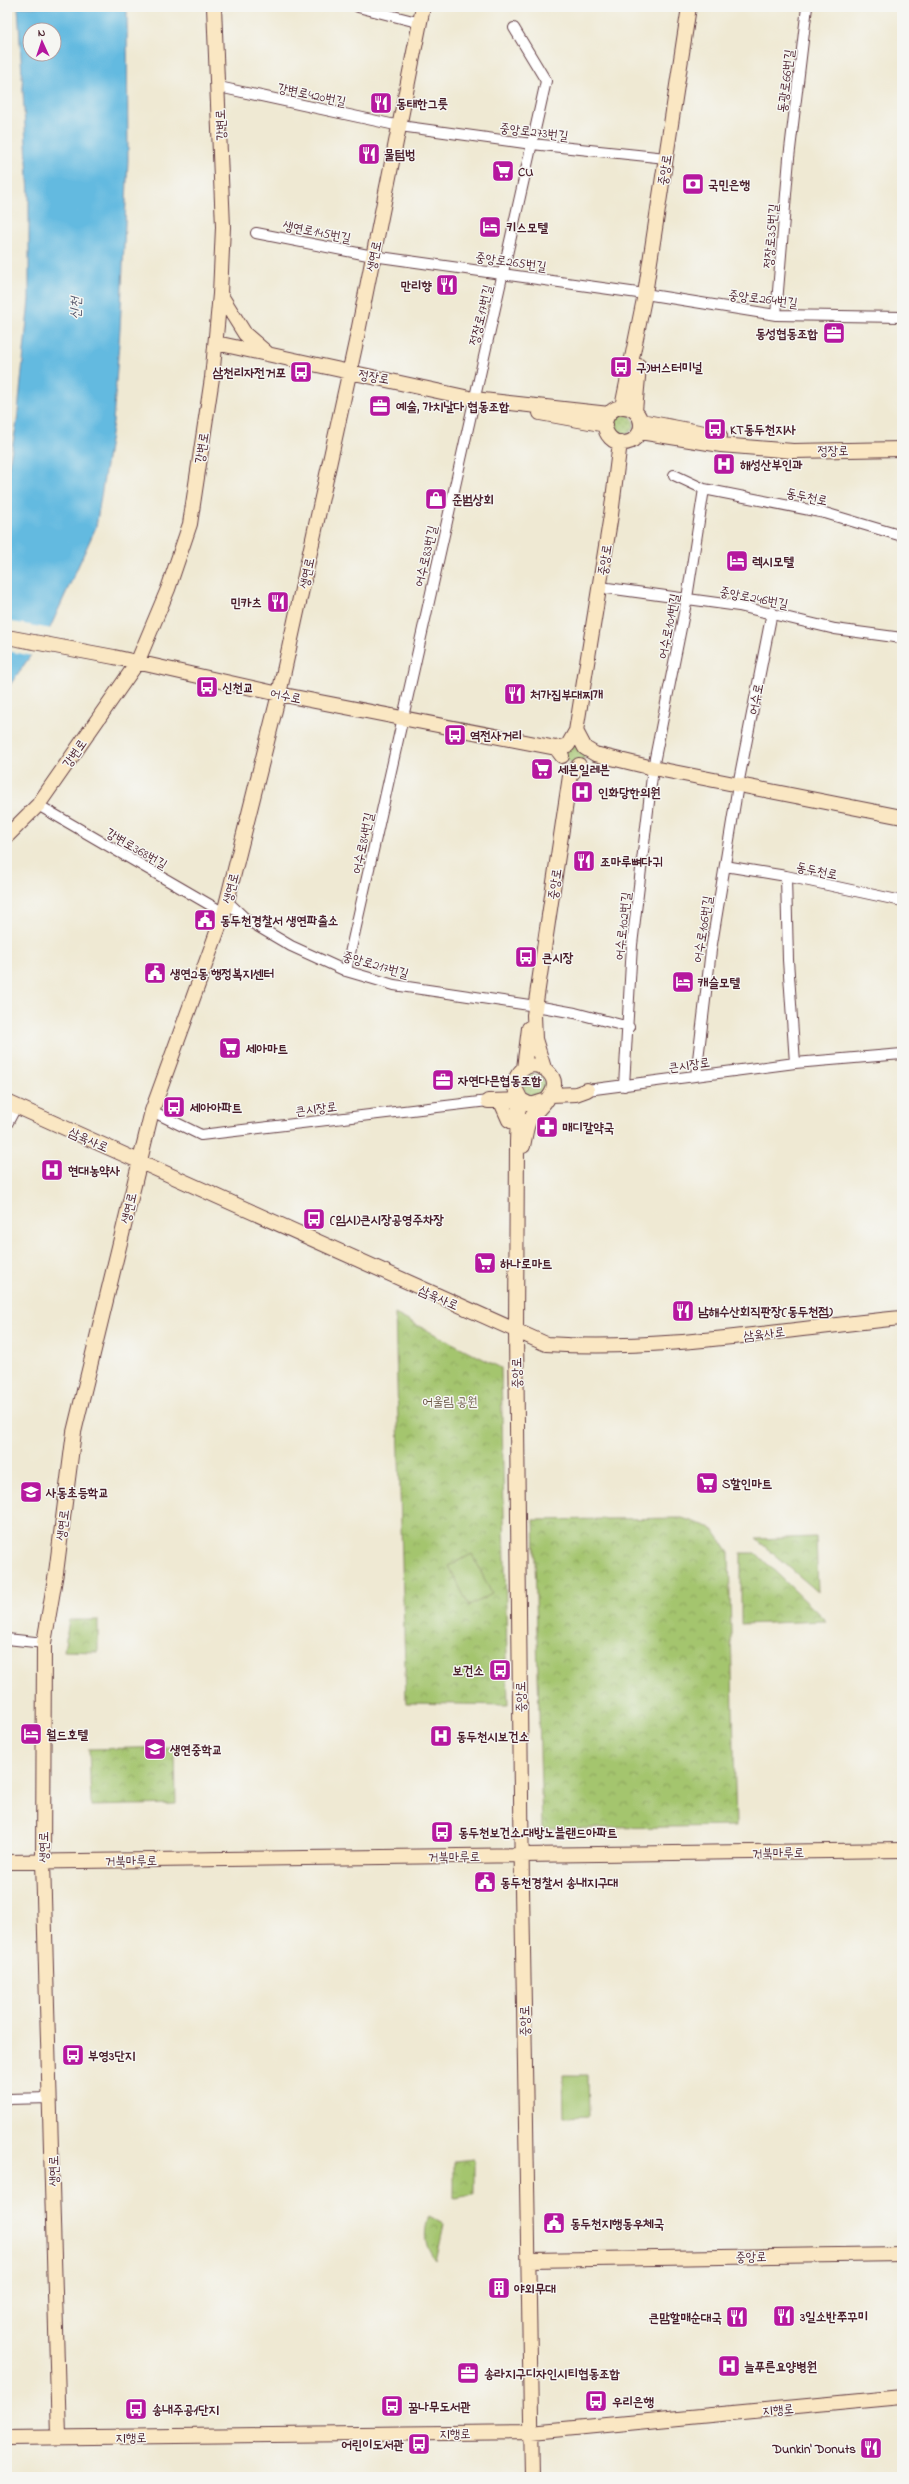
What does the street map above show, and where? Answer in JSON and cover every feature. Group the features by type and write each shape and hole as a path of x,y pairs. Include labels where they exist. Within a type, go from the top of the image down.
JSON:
{"street":[{"name":"강변로","path":"7,836 38,805 137,663 168,589 190,524 216,343 220,294 223,227 219,87 214,7"},
{"path":"358,7 421,23"},
{"name":"생연로","path":"59,2437 51,2098 43,1861 44,1643 56,1573 74,1432 152,1111 226,907 279,694 373,256 423,7"},
{"name":"중앙로","path":"535,1010 574,757 576,731 611,514 632,426 638,334 689,7"},
{"name":"동광로66번길","path":"789,158 807,7"},
{"name":"정장로17번길","path":"474,399 504,273 546,81 514,28"},
{"name":"강변로420번길","path":"219,87 400,126"},
{"name":"중앙로273번길","path":"400,126 532,144 666,158"},
{"name":"정장로35번길","path":"776,315 789,158"},
{"name":"생연로145번길","path":"256,233 373,256"},
{"name":"중앙로265번길","path":"373,256 504,273 645,294"},
{"path":"220,294 245,334 267,354"},
{"name":"중앙로264번길","path":"645,294 776,315 902,317"},
{"name":"정장로","path":"216,343 348,372 390,379 474,399 532,407 550,406 607,419"},
{"name":"어수로83번길","path":"402,719 474,399"},
{"path":"607,419 632,426 610,436 607,419"},
{"name":"정장로","path":"632,426 719,436 740,446 793,451 902,449"},
{"name":"동두천로","path":"674,475 704,489 825,513 902,536"},
{"name":"어수로101번길","path":"653,768 687,598 704,489"},
{"name":"중앙로246번길","path":"600,587 687,598 772,612 835,629 902,638"},
{"name":"어수로","path":"738,786 772,612"},
{"name":"어수로","path":"7,637 114,657 574,757 653,768 738,786 902,817"},
{"name":"어수로84번길","path":"346,972 402,719"},
{"name":"어수로102번길","path":"624,1086 629,1028 632,945 653,768"},
{"name":"어수로106번길","path":"696,1076 711,950 738,786"},
{"name":"강변로368번길","path":"38,805 226,907"},
{"name":"동두천로","path":"725,866 786,876 902,901"},
{"path":"786,876 788,960 795,1063"},
{"name":"중앙로217번길","path":"226,907 291,946 346,972 394,985 535,1010"},
{"path":"535,1010 575,1013 629,1028"},
{"path":"524,1068 530,1021 535,1010"},
{"path":"535,1010 535,1039 544,1068"},
{"name":"큰시장로","path":"587,1090 795,1063 902,1054"},
{"path":"495,1101 505,1096 514,1086 516,1076 524,1068 534,1065 544,1068 549,1072 550,1093 529,1120 519,1158"},
{"path":"514,1086 521,1100 518,1126 519,1158"},
{"path":"495,1101 521,1100 531,1105 550,1093 569,1089 587,1090"},
{"path":"495,1101 509,1120 518,1126"},
{"name":"큰시장로","path":"152,1111 201,1135 495,1101"},
{"path":"7,1124 12,1104"},
{"name":"삼육사로","path":"12,1104 516,1332 546,1344 591,1347 653,1346 902,1318"},
{"name":"중앙로","path":"519,1158 516,1332 522,1855 532,2477"},
{"path":"7,1639 44,1643"},
{"name":"거북마루로","path":"7,1862 902,1850"},
{"path":"7,2099 51,2098"},
{"name":"중앙로","path":"529,2260 902,2254"},
{"name":"지행로","path":"7,2438 532,2432 902,2397"}],"green space":[{"path":"624,414 631,417 634,424 631,431 624,434 617,431 614,424 617,417"},
{"path":"576,745 585,756 582,762 573,764 565,758 565,751"},
{"path":"530,1074 538,1074 545,1081 545,1089 538,1096 530,1096 523,1089 523,1081"},
{"name":"어울림 공원","path":"395,1314 501,1368 508,1705 406,1703"},
{"path":"682,1518 712,1528 729,1553 736,1826 542,1829 534,1520"},
{"path":"816,1537 818,1592 756,1539"},
{"path":"741,1553 756,1553 826,1621 741,1624"},
{"path":"472,1554 492,1594 469,1606 449,1566"},
{"path":"69,1620 98,1620 98,1652 64,1651"},
{"path":"175,1747 176,1804 91,1806 89,1749"},
{"path":"563,2075 588,2075 589,2116 564,2117"},
{"path":"474,2160 474,2195 454,2198 454,2162"},
{"path":"429,2216 444,2224 436,2261 429,2250 425,2234"}],"water":[{"name":"신천","path":"18,7 127,7 128,160 120,329 113,422 96,527 50,628 7,689 7,475 17,422 29,300 29,195"}],"pier":[{"path":"7,621 52,629 33,656 7,651"}],"place":[{"name":"동태한그릇","path":"381,103"},
{"name":"물텀벙","path":"369,154"},
{"name":"CU","path":"503,171"},
{"name":"국민은행","path":"693,184"},
{"name":"키스모텔","path":"490,227"},
{"name":"만리향","path":"447,285"},
{"name":"동성협동조합","path":"834,333"},
{"name":"구)버스터미널","path":"621,367"},
{"name":"삼천리자전거포","path":"301,372"},
{"name":"예술, 가치날다 협동조합","path":"380,406"},
{"name":"KT동두천지사","path":"715,429"},
{"name":"해성산부인과","path":"724,464"},
{"name":"준범상회","path":"436,499"},
{"name":"렉시모텔","path":"737,561"},
{"name":"민카츠","path":"278,602"},
{"name":"신천교","path":"207,687"},
{"name":"처가집부대찌개","path":"515,694"},
{"name":"역전사거리","path":"455,735"},
{"name":"세븐일레븐","path":"542,769"},
{"name":"인화당한의원","path":"582,792"},
{"name":"조마루뼈다귀","path":"584,861"},
{"name":"동두천경찰서 생연파출소","path":"205,920"},
{"name":"큰시장","path":"526,957"},
{"name":"생연2동 행정복지센터","path":"155,973"},
{"name":"캐슬모텔","path":"683,982"},
{"name":"세아마트","path":"230,1048"},
{"name":"자연다믄협동조합","path":"443,1080"},
{"name":"세아아파트","path":"174,1107"},
{"name":"매디칼약국","path":"547,1127"},
{"name":"현대농약사","path":"52,1170"},
{"name":"(임시)큰시장공영주차장","path":"314,1219"},
{"name":"하나로마트","path":"485,1263"},
{"name":"남해수산회직판장(동두천점)","path":"683,1311"},
{"name":"S할인마트","path":"707,1483"},
{"name":"사동초등학교","path":"31,1492"},
{"name":"보건소","path":"500,1670"},
{"name":"월드호텔","path":"31,1734"},
{"name":"동두천시보건소","path":"441,1736"},
{"name":"생연중학교","path":"155,1749"},
{"name":"동두천보건소.대방노블랜드아파트","path":"442,1832"},
{"name":"동두천경찰서 송내지구대","path":"485,1882"},
{"name":"부영3단지","path":"73,2055"},
{"name":"동두천지행동우체국","path":"554,2223"},
{"name":"야외무대","path":"499,2288"},
{"name":"3일소반쭈꾸미","path":"784,2316"},
{"name":"큰맘할매순대국","path":"737,2317"},
{"name":"늘푸른요양병원","path":"729,2366"},
{"name":"송라지구디자인시티협동조합","path":"468,2373"},
{"name":"우리은행","path":"596,2401"},
{"name":"꿈나무도서관","path":"392,2406"},
{"name":"송내주공1단지","path":"136,2409"},
{"name":"어린이도서관","path":"419,2444"},
{"name":"Dunkin' Donuts","path":"871,2448"}]}
